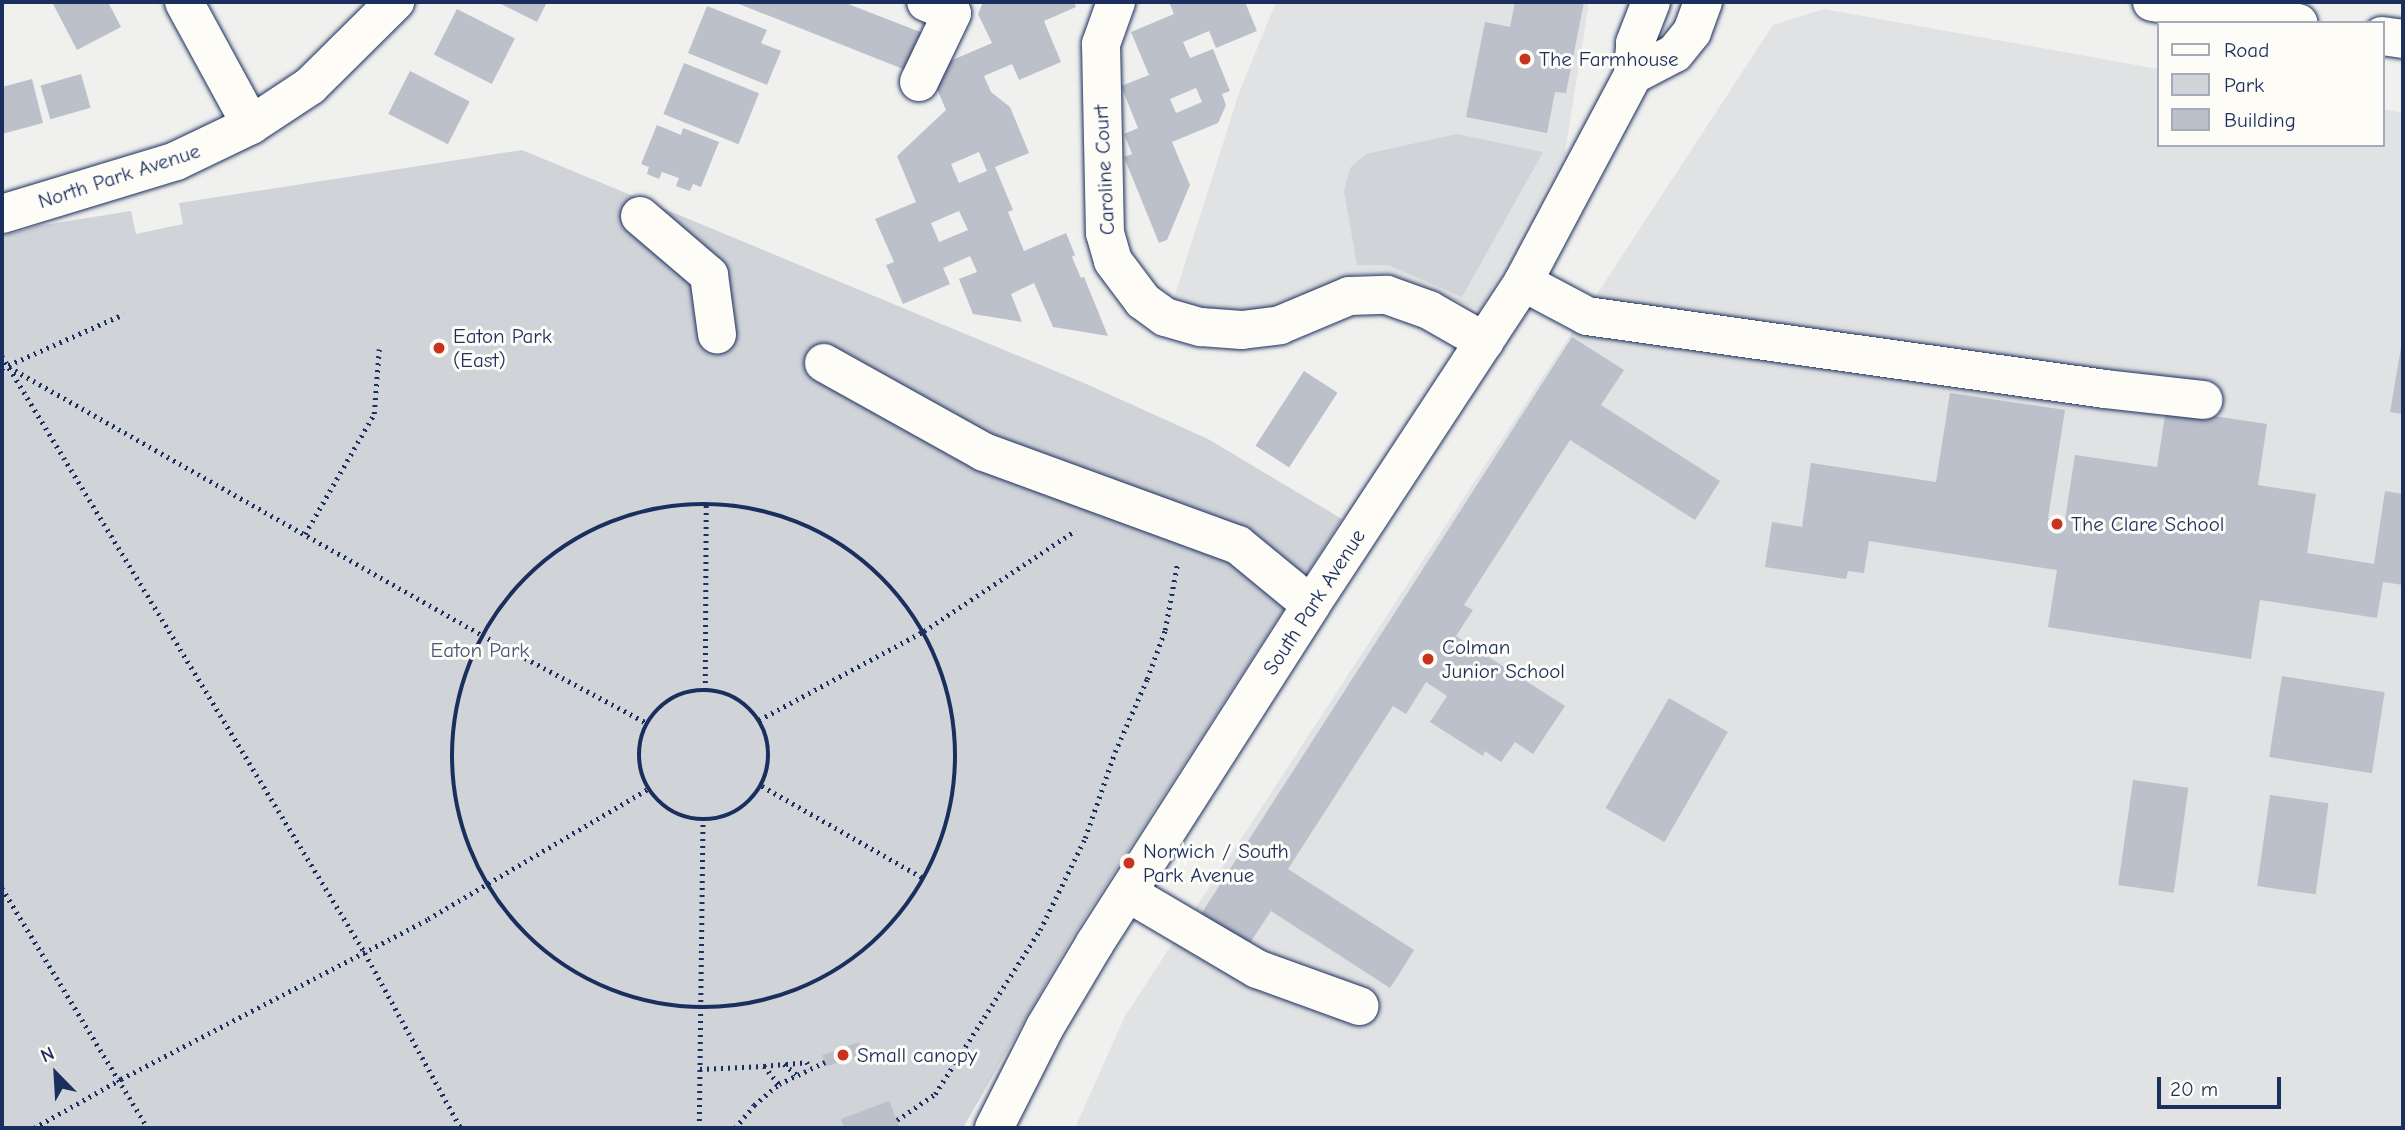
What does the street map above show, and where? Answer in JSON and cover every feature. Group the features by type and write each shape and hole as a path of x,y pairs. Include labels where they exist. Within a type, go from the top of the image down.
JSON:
{"main road":[{"path":"184,2 251,125"},
{"name":"North Park Avenue","path":"2,214 176,161 251,125 310,86 395,2"},
{"name":"Caroline Court","path":"1116,2 1101,44 1105,233 1113,261 1143,301 1165,317 1201,327 1242,330 1280,325 1349,296 1387,295 1429,310 1485,342"},
{"name":"South Park Avenue","path":"994,1128 1045,1027 1128,893 1311,605 1523,282 1633,75 1635,43 1651,2"},
{"path":"1633,75 1675,53 1692,32 1703,2"},
{"path":"2152,2 2233,7 2290,21"},
{"path":"919,82 943,16"},
{"path":"2384,36 2403,39"},
{"path":"640,216 709,275 717,334"},
{"path":"1523,282 1587,316 2105,389 2203,400"},
{"path":"824,363 984,452 1238,545 1311,605"},
{"path":"1128,893 1257,969 1359,1006"}],"path":[{"path":"4,367 124,314"},
{"path":"305,534 373,414 379,349"},
{"path":"2,356 4,367 365,953 461,1128"},
{"path":"4,367 482,635 647,723"},
{"path":"759,720 924,631 1118,502"},
{"path":"705,690 706,503"},
{"path":"706,503 772,512 806,524 844,545 875,569 904,601 924,631 947,687 954,720 957,771 946,829 925,879 890,927 845,966 798,990 738,1007 702,1009 653,1003 604,988 556,961 508,916 486,885 463,834 453,790 451,741 462,681 482,635 513,589 549,556 590,530 629,514 706,503"},
{"path":"897,1120 934,1094 1046,918 1086,838 1115,752 1165,630 1179,557 1188,527"},
{"path":"705,690 731,696 746,705 759,720 769,753 762,786 750,802 735,813 703,821 669,810 648,789 640,765 639,751 647,723 662,706 677,696 705,690"},
{"path":"762,786 925,879"},
{"path":"34,1128 121,1079 365,953 648,789"},
{"path":"699,1128 703,821"},
{"path":"2,888 121,1079 148,1128"},
{"path":"700,1069 807,1062 810,1068"},
{"path":"735,1128 754,1105 779,1084 825,1062"},
{"path":"784,1064 796,1074"},
{"path":"764,1066 779,1084"}],"shaded area":[{"path":"1276,2 1589,2 1565,153 1480,310 1388,274 1358,274 1331,283 1287,305 1241,313 1192,307 1174,298 1239,93"},
{"path":"1824,9 2156,69 2156,147 2384,147 2384,109 2403,113 2403,1128 1075,1128 1125,1016 1773,25"}],"green space":[{"path":"1457,134 1543,152 1462,297 1388,265 1357,265 1344,191 1350,168 1366,154"},
{"name":"Eaton Park","path":"522,150 1084,383 1208,439 1342,519 1073,936 963,1128 2,1128 2,236 37,226 131,211 136,234 183,224 179,203"}],"building":[{"path":"52,2 108,2 121,27 77,50"},
{"path":"497,2 547,2 537,22"},
{"path":"734,2 843,2 928,35 913,73"},
{"path":"983,2 1074,2 1076,7 1044,21 1061,62 1019,80 1012,64 984,76 991,92 1010,107 1029,153 995,167 1013,210 1008,212 1024,251 1066,233 1075,255 1072,257 1081,278 1084,277 1108,336 1053,327 1034,283 1011,294 1022,322 973,314 959,279 977,272 970,256 943,268 950,284 903,304 886,265 894,262 875,219 916,202 897,156 946,110 929,70 992,43 978,14","holes":["979,152 987,171 959,183 951,164","959,211 968,230 939,242 931,223"]},
{"path":"1169,2 1245,2 1257,31 1216,48 1209,31 1183,42 1190,58 1213,49 1230,91 1222,94 1226,105 1218,123 1172,142 1190,185 1167,240 1159,243 1124,157 1132,154 1124,134 1138,128 1121,86 1149,75 1131,32 1174,14","holes":["1196,88 1202,102 1176,113 1170,99"]},
{"name":"The Farmhouse","path":"1515,2 1584,2 1566,93 1555,92 1547,133 1466,117 1485,22 1510,27"},
{"path":"707,6 767,30 761,43 781,51 767,85 688,53"},
{"path":"457,9 515,39 492,84 434,54"},
{"path":"684,63 759,93 738,144 663,114"},
{"path":"410,71 470,101 448,144 388,114"},
{"path":"81,74 91,108 50,119 41,86"},
{"path":"32,79 43,123 2,134 2,87"},
{"path":"657,125 681,135 683,128 719,142 701,187 693,184 690,191 676,186 679,178 662,172 659,179 647,174 649,167 641,164"},
{"name":"Colman Junior School","path":"1572,337 1624,370 1601,405 1720,481 1695,520 1570,440 1464,605 1473,610 1456,636 1565,706 1533,754 1515,742 1501,762 1485,751 1483,756 1430,722 1447,696 1426,682 1406,714 1393,706 1288,869 1414,950 1398,976 1390,988 1271,911 1244,952 1196,922"},
{"path":"2403,342 2403,414 2390,412"},
{"path":"1304,371 1338,393 1289,467 1256,446"},
{"name":"The Clare School","path":"1950,393 2065,410 2048,518 2065,520 2075,455 2157,467 2166,409 2267,424 2258,485 2316,494 2307,553 2374,564 2385,491 2403,494 2403,585 2383,582 2377,618 2260,600 2251,659 2048,627 2057,570 1869,541 1864,573 1848,571 1846,579 1765,567 1772,522 1802,527 1811,463 1936,482"},
{"path":"2282,676 2385,692 2372,773 2269,757"},
{"path":"1669,698 1728,732 1664,842 1606,808"},
{"path":"2133,780 2188,788 2174,893 2118,885"},
{"path":"2270,795 2328,803 2316,894 2257,886"},
{"name":"Small canopy","path":"859,1042 863,1053 826,1067 822,1055"},
{"path":"889,1101 900,1128 844,1128 841,1119"}],"place":[{"name":"The Farmhouse","path":"1525,59"},
{"name":"Eaton Park (East)","path":"439,348"},
{"name":"The Clare School","path":"2057,524"},
{"name":"Colman Junior School","path":"1428,659"},
{"name":"Norwich / South Park Avenue","path":"1129,863"},
{"name":"Small canopy","path":"843,1055"}]}
